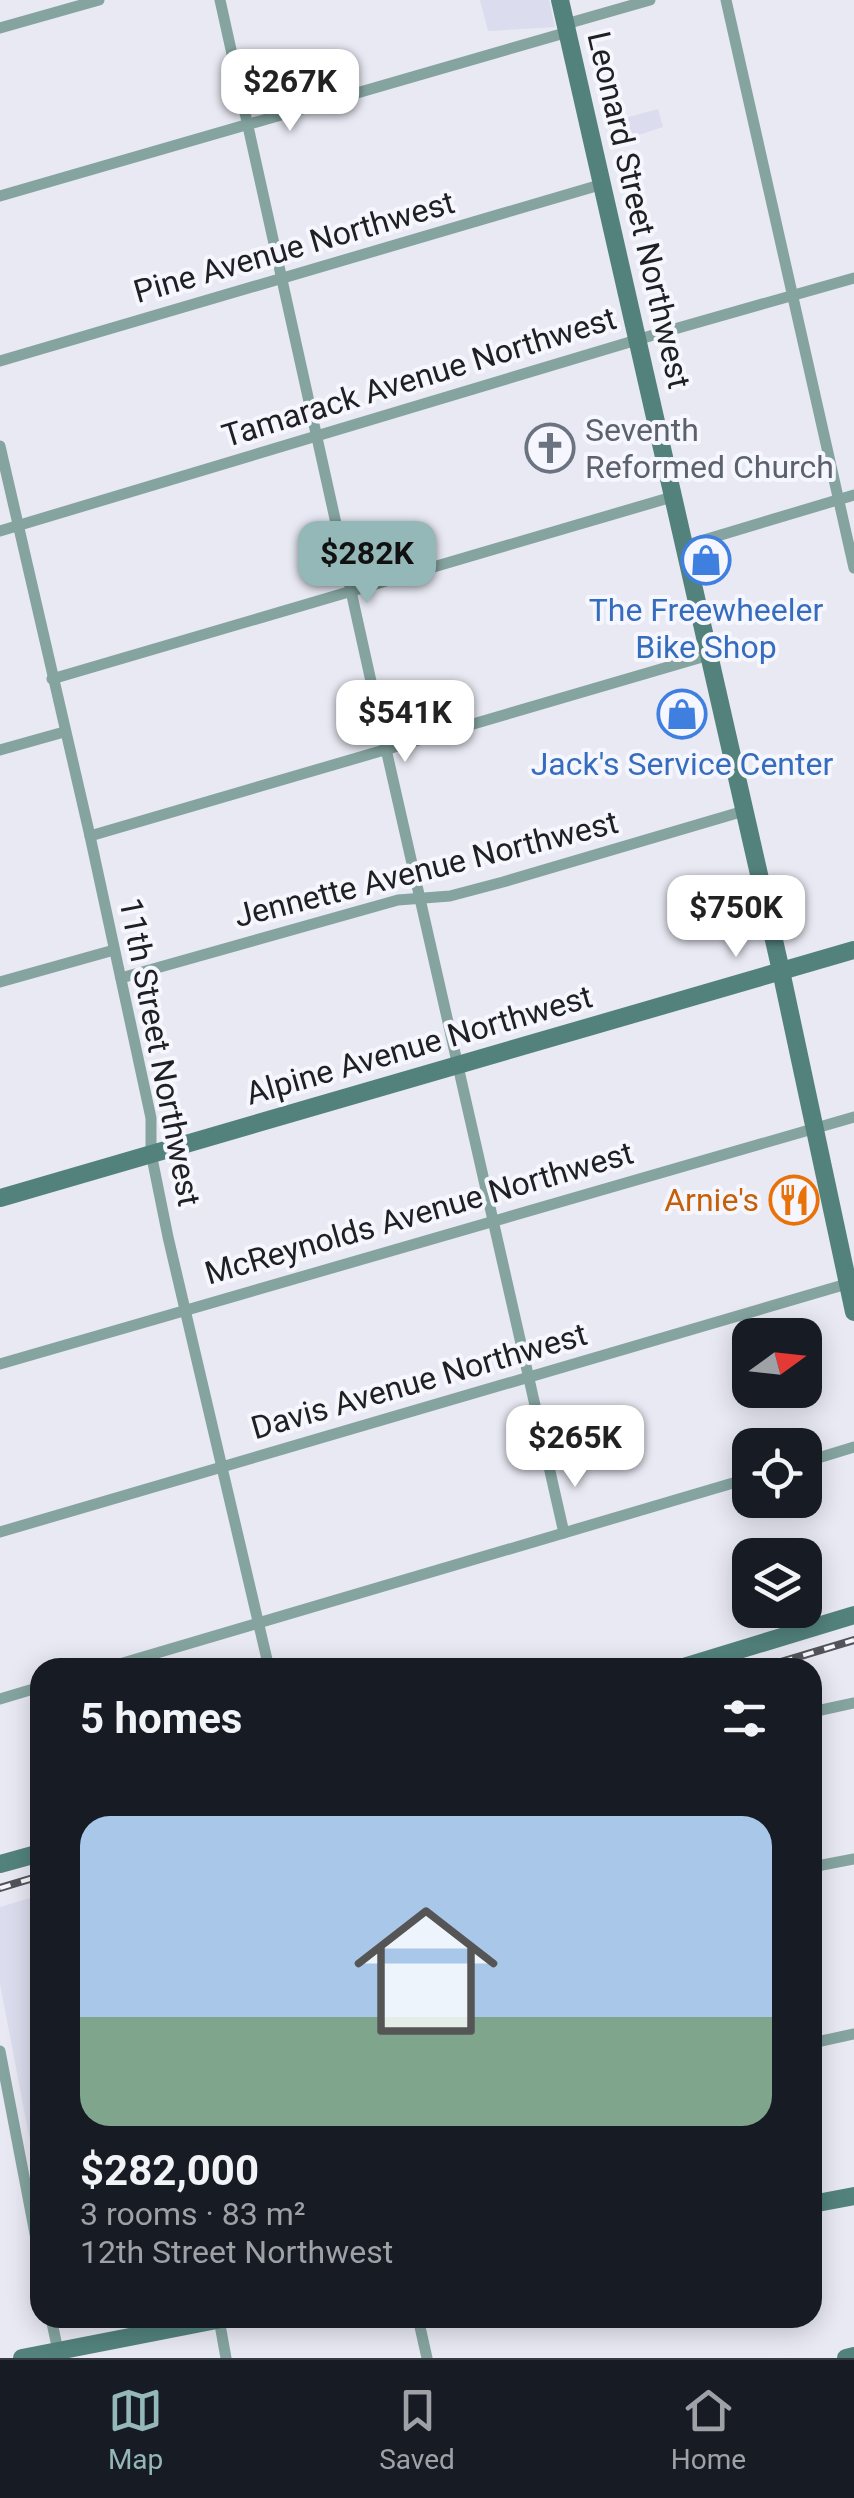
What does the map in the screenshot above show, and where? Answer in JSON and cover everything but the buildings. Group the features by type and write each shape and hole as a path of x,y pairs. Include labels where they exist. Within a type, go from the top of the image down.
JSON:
{"main road":[{"name":"Leonard Street Northwest","path":"560,0 851,1283 854,1312"},
{"name":"Alpine Avenue Northwest","path":"0,1198 854,950"},
{"path":"713,1658 854,1616"},
{"path":"0,1864 30,1856"},
{"path":"822,2202 854,2196"},
{"path":"22,2358 173,2328"},
{"path":"846,2358 854,2356"}],"street":[{"path":"0,28 99,0"},
{"path":"220,0 564,1533"},
{"path":"0,196 247,126 650,0"},
{"path":"726,0 854,568"},
{"name":"Pine Avenue Northwest","path":"0,361 603,184"},
{"name":"Tamarack Avenue Northwest","path":"0,531 854,278"},
{"name":"11th Street Northwest","path":"0,446 151,1118 151,1153 184,1309 267,1658"},
{"path":"684,546 854,496"},
{"path":"52,679 672,497"},
{"path":"90,836 709,655"},
{"path":"0,750 64,732"},
{"name":"Jennette Avenue Northwest","path":"121,978 398,900 450,896 503,882 744,811"},
{"path":"0,982 114,950"},
{"name":"McReynolds Avenue Northwest","path":"0,1364 854,1117"},
{"name":"Davis Avenue Northwest","path":"0,1532 851,1283"},
{"path":"822,1457 854,1448"},
{"path":"140,1658 732,1483"},
{"path":"0,1699 30,1690"},
{"path":"822,1710 854,1703"},
{"path":"822,1866 854,1859"},
{"path":"822,2041 854,2034"},
{"path":"0,2051 30,2208"},
{"path":"53,2328 58,2351"},
{"path":"224,2328 226,2358"},
{"path":"420,2328 426,2358"}],"shaded area":[{"path":"480,0 549,0 555,27 488,31"},
{"path":"658,109 663,127 614,143 607,123"},
{"path":"30,1898 30,2141 0,1984 0,1907"}],"railway":[{"path":"794,1658 854,1640"},
{"path":"0,1888 30,1879"}],"place":[{"name":"Seventh Reformed Church","path":"550,448"},
{"name":"The Freewheeler Bike Shop","path":"706,560"},
{"name":"Jack's Service Center","path":"682,714"},
{"name":"Arnie's","path":"794,1200"}]}
